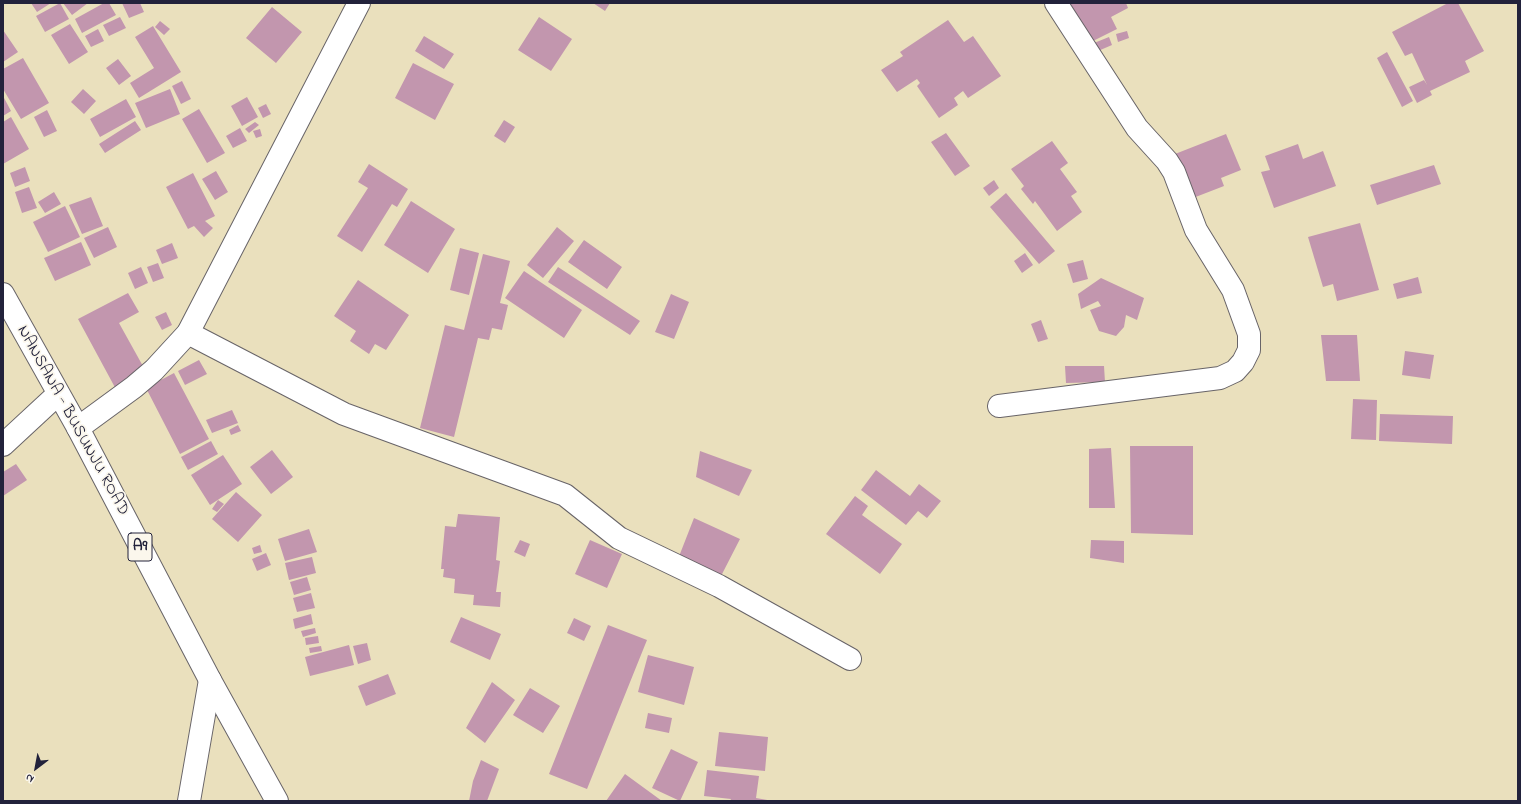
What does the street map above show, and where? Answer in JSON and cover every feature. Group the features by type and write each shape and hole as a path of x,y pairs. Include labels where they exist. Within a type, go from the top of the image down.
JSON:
{"street":[{"path":"78,428 134,387 149,374 188,333 359,3"},
{"path":"999,406 1220,378 1235,371 1243,362 1249,350 1248,334 1233,290 1196,230 1174,172 1167,161 1137,128 1056,3"},
{"name":"NANSANA - BUSUNJU ROAD","path":"3,294 78,428 210,680 277,801"},
{"path":"188,333 344,414 565,494 619,538 719,586 850,659"},
{"path":"3,445 58,394"},
{"path":"190,801 210,680"}],"building":[{"path":"31,3 51,3 37,12"},
{"path":"60,3 69,19 45,32 36,16"},
{"path":"63,3 88,3 72,15"},
{"path":"104,3 109,3 116,15 82,33 75,19"},
{"path":"122,3 140,3 144,12 129,18"},
{"path":"593,3 610,3 605,11"},
{"path":"1063,3 1126,3 1128,8 1111,17 1117,29 1089,43"},
{"path":"1448,3 1458,3 1484,51 1465,61 1470,72 1430,91 1432,95 1417,103 1409,87 1424,80 1427,85 1412,53 1405,56 1392,32"},
{"path":"272,7 302,32 276,63 246,38"},
{"path":"120,17 126,28 109,36 103,25"},
{"path":"539,17 572,39 551,71 518,50"},
{"path":"948,20 964,42 973,36 1001,76 968,98 963,91 954,98 958,105 939,118 917,86 920,83 917,79 897,92 881,70 903,56 900,52"},
{"path":"160,21 170,29 164,35 155,27"},
{"path":"70,24 88,52 69,64 51,35"},
{"path":"153,26 181,72 139,98 130,83 154,68 135,37"},
{"path":"98,29 104,41 91,47 85,36"},
{"path":"3,30 18,52 3,62"},
{"path":"1127,31 1129,38 1118,42 1116,34"},
{"path":"424,36 454,54 444,69 415,51"},
{"path":"1109,37 1112,45 1098,51 1094,43"},
{"path":"1387,52 1413,101 1402,107 1377,58"},
{"path":"23,58 49,103 21,119 3,89 3,69"},
{"path":"118,59 131,76 119,85 106,68"},
{"path":"413,63 454,84 435,120 395,98"},
{"path":"182,81 191,99 181,104 172,86"},
{"path":"83,89 96,101 84,114 71,102"},
{"path":"170,89 180,114 146,128 135,103"},
{"path":"3,96 11,111 3,116"},
{"path":"247,97 258,117 242,126 231,106"},
{"path":"126,99 136,117 100,137 90,119"},
{"path":"266,104 271,114 263,118 258,108"},
{"path":"199,109 225,153 207,163 182,119"},
{"path":"47,110 57,131 44,137 34,117"},
{"path":"11,117 29,149 3,164 3,122"},
{"path":"504,120 515,127 505,143 494,136"},
{"path":"135,121 141,130 105,153 99,144"},
{"path":"255,122 259,125 249,133 245,129"},
{"path":"240,128 247,141 233,148 226,136"},
{"path":"260,129 262,136 256,138 253,131"},
{"path":"946,133 970,166 955,176 931,142"},
{"path":"1226,134 1241,170 1221,178 1224,186 1193,198 1175,154"},
{"path":"1052,141 1068,163 1060,169 1077,192 1071,196 1082,212 1057,231 1035,201 1033,204 1021,189 1024,186 1011,169"},
{"path":"1298,144 1303,159 1323,151 1336,186 1274,208 1261,172 1270,170 1265,156"},
{"path":"369,164 408,189 397,207 392,204 362,252 337,236 368,188 358,182"},
{"path":"1434,165 1441,184 1377,205 1370,185"},
{"path":"25,167 30,181 15,187 10,173"},
{"path":"216,171 228,192 215,200 202,179"},
{"path":"193,173 215,216 205,221 213,228 204,237 194,226 188,229 166,187"},
{"path":"994,180 999,188 989,196 983,188"},
{"path":"29,187 37,208 22,213 15,192"},
{"path":"54,192 61,204 45,213 38,202"},
{"path":"1006,193 1055,251 1039,264 990,207"},
{"path":"91,197 103,226 82,234 69,205"},
{"path":"411,201 455,229 428,273 384,245"},
{"path":"65,206 80,237 48,252 33,222"},
{"path":"1360,223 1379,290 1337,301 1333,284 1323,287 1308,237"},
{"path":"108,227 117,247 94,258 84,238"},
{"path":"557,227 574,241 543,278 527,265"},
{"path":"584,240 622,267 607,289 568,262"},
{"path":"81,242 91,265 55,281 44,258"},
{"path":"172,243 178,258 162,264 156,250"},
{"path":"460,248 479,253 469,295 450,290"},
{"path":"1025,253 1033,265 1022,273 1014,261"},
{"path":"483,254 510,261 500,303 508,305 502,330 492,328 489,340 478,338 454,437 420,428 445,325 464,330"},
{"path":"1083,260 1088,279 1073,283 1067,264"},
{"path":"158,263 164,278 153,282 147,267"},
{"path":"141,267 148,283 135,289 128,273"},
{"path":"558,267 640,321 630,335 548,282"},
{"path":"524,271 582,310 564,338 505,298"},
{"path":"1418,277 1422,293 1397,299 1393,284"},
{"path":"1101,278 1144,298 1137,320 1126,315 1124,327 1116,336 1099,331 1090,310 1101,306 1098,301 1081,309 1078,294"},
{"path":"358,280 409,315 386,350 375,344 369,354 350,341 356,331 334,316"},
{"path":"128,293 139,312 119,323 149,377 118,393 78,319"},
{"path":"671,294 689,302 674,339 655,332"},
{"path":"166,312 172,325 162,330 155,317"},
{"path":"1041,320 1048,339 1038,342 1031,324"},
{"path":"1321,335 1357,335 1360,381 1326,381"},
{"path":"1405,351 1434,355 1430,379 1402,375"},
{"path":"199,360 207,374 185,385 178,371"},
{"path":"1065,366 1104,366 1105,382 1066,383"},
{"path":"174,373 209,439 180,454 146,388"},
{"path":"1353,399 1377,400 1376,440 1351,439"},
{"path":"232,410 238,423 212,433 206,420"},
{"path":"1380,414 1453,416 1452,444 1379,441"},
{"path":"238,425 241,431 231,435 229,430"},
{"path":"211,441 218,454 188,470 181,457"},
{"path":"1130,446 1193,446 1193,535 1131,533"},
{"path":"1111,448 1115,508 1089,508 1089,449"},
{"path":"272,450 293,477 271,494 250,467"},
{"path":"700,451 752,470 739,496 696,477"},
{"path":"223,455 242,484 210,505 191,475"},
{"path":"16,464 27,480 3,496 3,472"},
{"path":"876,470 910,496 919,484 941,501 927,518 918,511 906,525 861,490"},
{"path":"236,492 262,515 238,542 212,519"},
{"path":"855,496 868,506 862,515 902,544 880,574 826,534"},
{"path":"218,500 224,504 217,512 212,509"},
{"path":"458,514 500,517 496,560 500,561 496,592 501,592 500,607 473,605 474,595 454,593 455,579 443,577 444,569 441,569 445,526 456,527"},
{"path":"694,518 740,539 720,578 678,559"},
{"path":"309,529 317,552 285,561 278,539"},
{"path":"520,540 530,544 525,557 514,552"},
{"path":"590,540 622,554 607,588 575,574"},
{"path":"1091,540 1124,541 1124,563 1090,558"},
{"path":"260,545 262,552 254,554 252,548"},
{"path":"266,553 271,565 257,571 252,559"},
{"path":"312,557 316,573 289,580 285,563"},
{"path":"307,577 311,590 294,595 290,582"},
{"path":"311,593 315,608 297,612 293,598"},
{"path":"311,614 313,624 295,629 293,619"},
{"path":"461,617 501,634 490,660 450,642"},
{"path":"574,618 591,626 584,641 567,633"},
{"path":"608,625 647,640 587,789 549,774"},
{"path":"315,628 316,633 303,637 301,631"},
{"path":"318,636 319,643 306,645 305,638"},
{"path":"367,643 371,660 358,664 353,646"},
{"path":"349,645 354,665 310,676 305,657"},
{"path":"321,646 322,651 310,653 309,648"},
{"path":"648,655 694,667 684,705 638,692"},
{"path":"388,674 396,694 366,706 358,686"},
{"path":"492,682 515,700 485,743 466,728"},
{"path":"530,688 560,706 543,733 513,715"},
{"path":"648,713 672,718 669,733 645,728"},
{"path":"719,732 768,737 765,771 715,766"},
{"path":"671,749 698,762 680,801 652,788"},
{"path":"481,760 499,769 487,801 469,801 473,781"},
{"path":"707,770 759,776 756,798 773,801 730,801 731,799 704,796"},
{"path":"625,774 662,801 606,801"}]}
